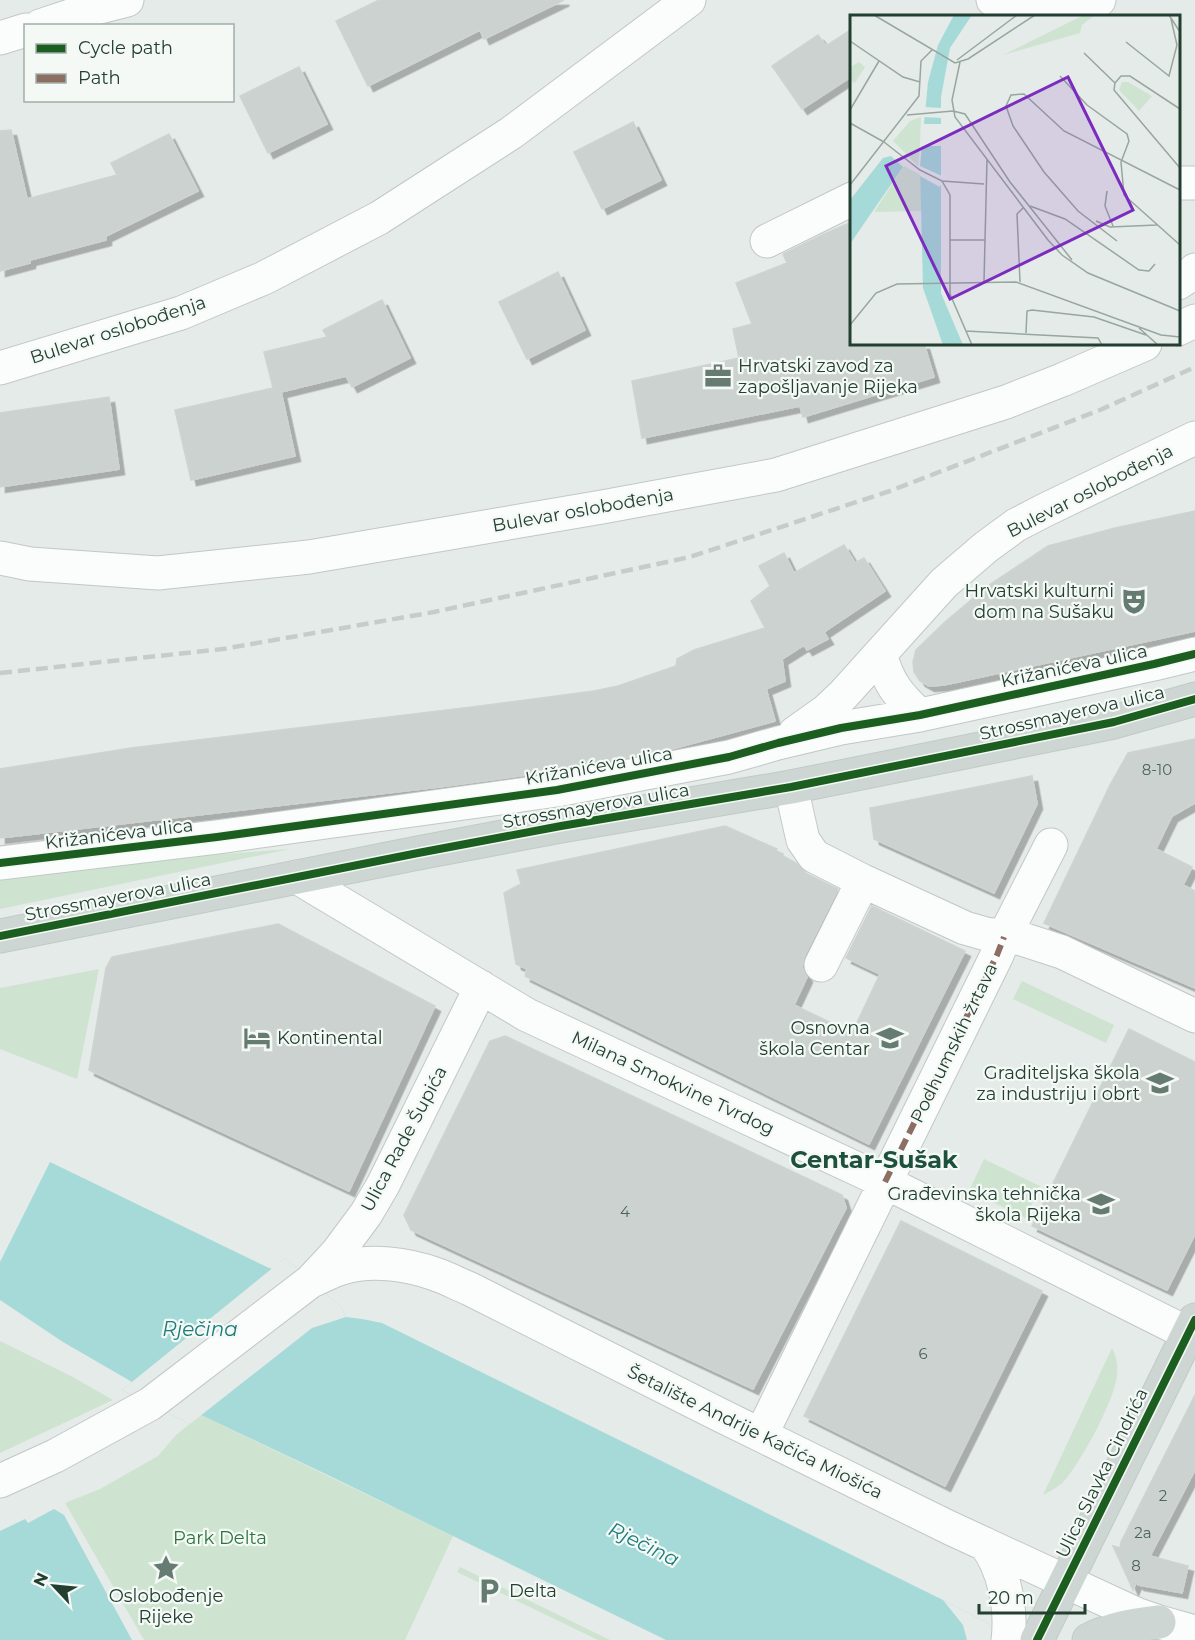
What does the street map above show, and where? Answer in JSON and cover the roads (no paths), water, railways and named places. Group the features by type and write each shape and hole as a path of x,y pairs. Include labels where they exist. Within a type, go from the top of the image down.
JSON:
{"main road":[{"name":"Strossmayerova ulica","path":"0,936 561,826 791,787 1114,722 1195,699"},
{"name":"Ulica Slavka Cindrića","path":"1018,1638 1066,1580 1192,1327"},
{"path":"1089,1640 1118,1628 1159,1622"}],"street":[{"path":"45,24 127,0"},
{"name":"Bulevar oslobođenja","path":"0,368 181,313 264,278 379,218 511,134 689,0"},
{"path":"993,0 1028,12 1054,13 1099,0"},
{"path":"0,38 24,31"},
{"path":"767,241 850,199"},
{"path":"1180,282 1195,270"},
{"path":"1180,328 1195,321"},
{"name":"Bulevar oslobođenja","path":"0,558 30,564 158,573 309,557 776,475 1006,402 1143,345"},
{"name":"Bulevar oslobođenja","path":"777,743 804,728 826,711 944,584 986,547 1017,525 1045,510 1195,438"},
{"name":"Križanićeva ulica","path":"0,863 206,838 557,790 729,758 777,743 841,728 921,715 1188,648"},
{"path":"880,654 896,692 903,701 921,715"},
{"path":"791,787 803,840 814,856 965,928 986,934 1022,939 1062,952 1195,1016"},
{"name":"Podhumskih žrtava","path":"761,1435 1051,845"},
{"name":"Milana Smokvine Tvrdog","path":"297,877 532,1017 1192,1327"},
{"path":"821,965 863,881"},
{"name":"Ulica Rade Šupića","path":"311,1281 337,1253 378,1195 481,987"},
{"name":"Šetalište Andrije Kačića Miošića","path":"311,1281 341,1268 361,1264 406,1267 435,1274 470,1289 560,1336 985,1544 1136,1614 1195,1632"},
{"path":"0,1481 55,1456 150,1404 311,1281"},
{"path":"985,1544 993,1554 1003,1580 1008,1614 1018,1638"}],"water":[{"name":"Rječina","path":"0,1140 50,1161 272,1269 285,1258 341,1307 346,1317 382,1323 1020,1640 666,1640 201,1415 190,1424 122,1390 132,1382 63,1342 0,1300"},
{"path":"54,1509 64,1515 132,1640 0,1640 0,1531 25,1519 28,1523"}],"railway":[{"path":"0,673 223,649 434,612 690,557 890,491 1100,410 1195,367"}],"place":[{"name":"Hrvatski zavod za zapošljavanje Rijeka","path":"718,376"},
{"name":"Hrvatski kulturni dom na Sušaku","path":"1134,601"},
{"name":"Kontinental","path":"257,1038"},
{"name":"Osnovna škola Centar","path":"890,1038"},
{"name":"Graditeljska škola za industriju i obrt","path":"1160,1083"},
{"name":"Građevinska tehnička škola Rijeka","path":"1101,1204"},
{"name":"Oslobođenje Rijeke","path":"166,1568"},
{"name":"Delta","path":"489,1591"}],"district":[{"name":"Centar-Sušak","path":"874,1159"}],"park label":[{"name":"Park Delta","path":"220,1538"}]}
